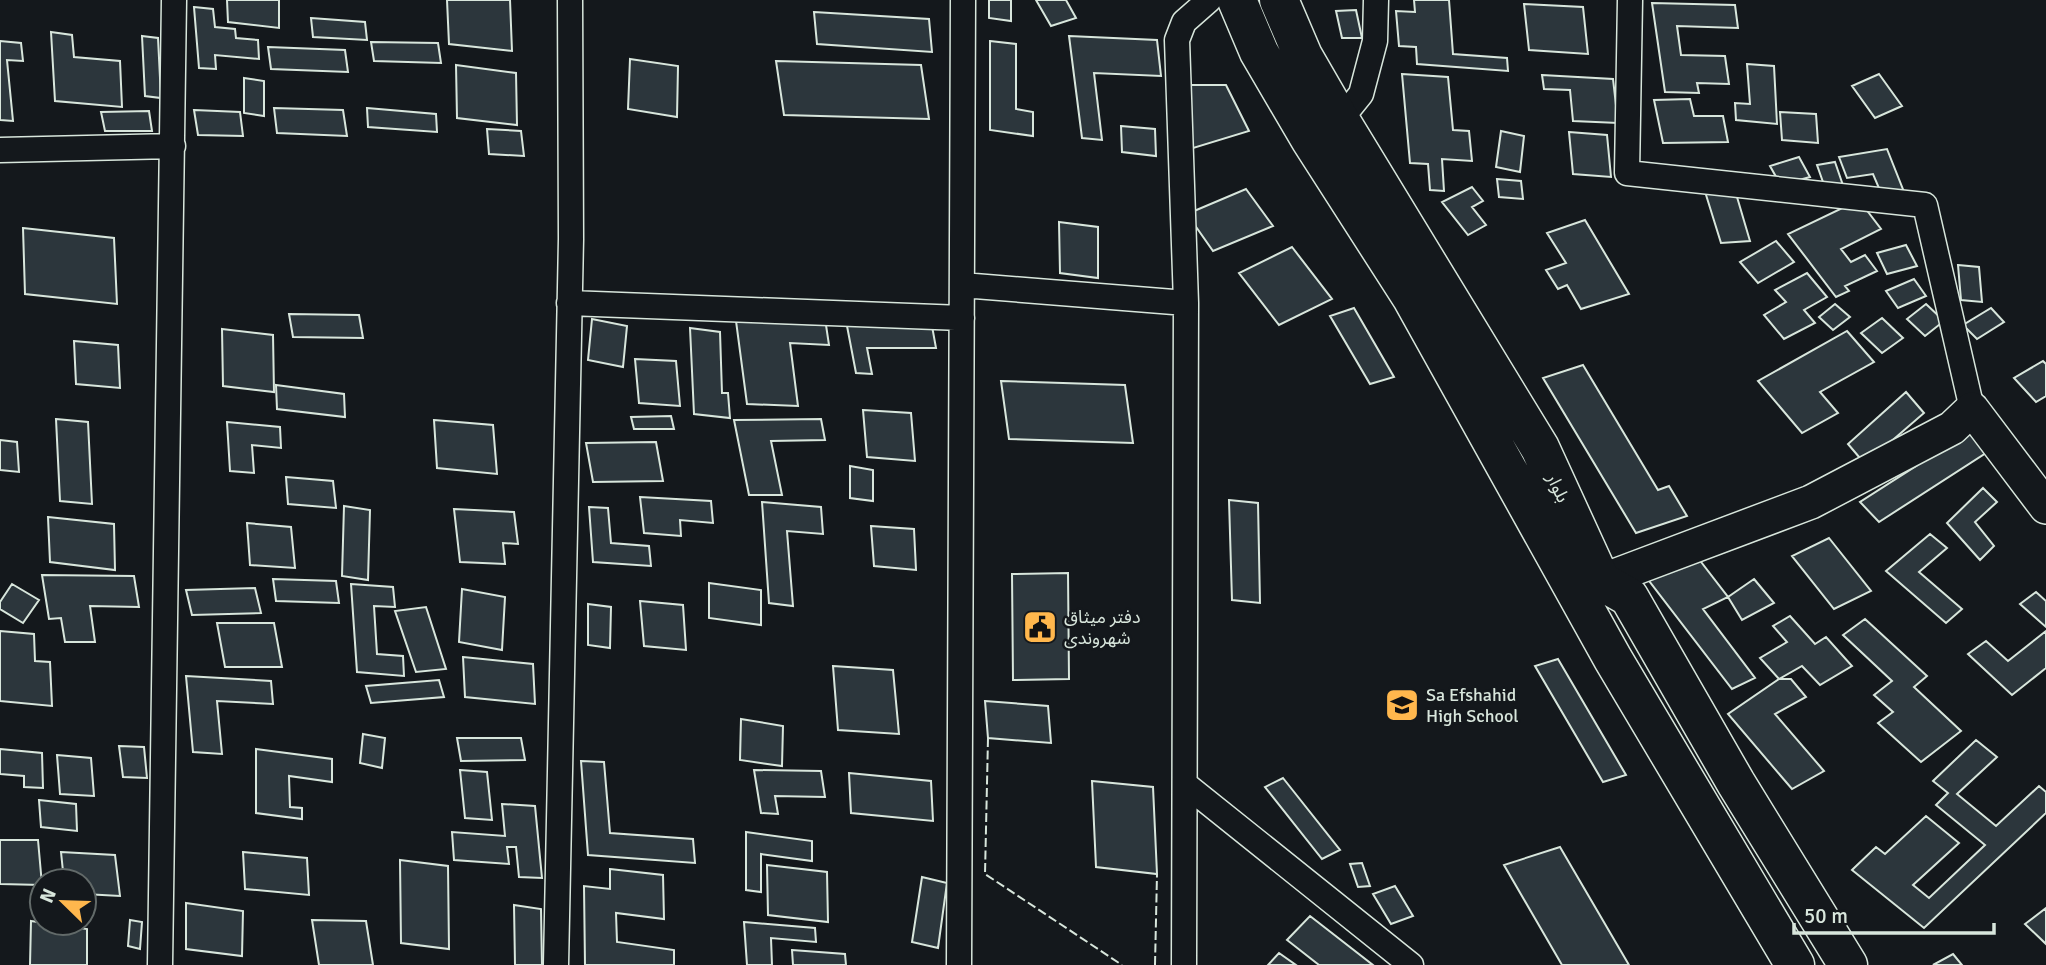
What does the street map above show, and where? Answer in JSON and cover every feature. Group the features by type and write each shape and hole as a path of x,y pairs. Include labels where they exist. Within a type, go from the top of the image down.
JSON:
{"main road":[{"name":"بلوار","path":"1237,0 1259,52 1303,128 1540,448 1601,581"},
{"name":"بلوار","path":"1279,0 1303,56 1340,120 1613,659 1796,965"},
{"path":"1601,581 1629,597 1736,783 1847,965"}],"street":[{"path":"160,965 174,0"},
{"path":"556,965 569,303 570,0"},
{"path":"958,965 964,0"},
{"path":"1185,965 1186,303 1178,40 1184,22 1209,0"},
{"path":"1340,120 1361,94 1375,41 1376,0"},
{"path":"1630,0 1627,173 1925,205 1972,409 2046,507"},
{"path":"0,150 173,146"},
{"path":"962,285 1186,303"},
{"path":"569,303 961,318"},
{"path":"1601,581 1811,502 1952,428 1972,409"},
{"path":"1185,784 1411,965"}],"building":[{"path":"227,0 279,0 279,28 228,22"},
{"path":"447,0 510,0 512,51 449,44"},
{"path":"989,0 1011,0 1011,21 989,18"},
{"path":"1036,0 1066,0 1076,18 1051,26"},
{"path":"1414,0 1449,0 1453,54 1507,58 1508,71 1417,64 1416,47 1399,46 1396,11 1415,12"},
{"path":"1652,3 1735,5 1738,28 1677,26 1681,55 1725,56 1729,84 1697,83 1699,93 1665,92"},
{"path":"1524,4 1583,7 1588,54 1529,50"},
{"path":"194,7 213,9 215,27 235,29 236,38 258,40 259,59 215,55 216,69 199,68"},
{"path":"1356,10 1362,38 1342,38 1336,11"},
{"path":"814,12 929,19 932,52 817,44"},
{"path":"311,18 365,22 367,40 313,37"},
{"path":"51,32 72,35 74,57 120,61 122,107 55,101"},
{"path":"142,36 158,38 161,98 145,96"},
{"path":"1069,36 1157,40 1161,76 1094,73 1102,140 1082,138"},
{"path":"0,41 21,43 23,61 7,60 13,121 0,120"},
{"path":"990,41 1016,44 1016,109 1033,112 1033,136 990,130"},
{"path":"371,42 438,43 441,63 374,61"},
{"path":"268,47 345,50 348,72 271,69"},
{"path":"630,59 678,66 677,117 628,109"},
{"path":"776,61 921,65 929,119 784,115"},
{"path":"1747,64 1774,66 1777,124 1736,120 1735,103 1750,104"},
{"path":"456,65 516,73 517,125 457,118"},
{"path":"1402,74 1448,77 1453,130 1469,131 1472,161 1442,159 1444,191 1430,190 1428,164 1410,163"},
{"path":"1879,74 1902,106 1875,118 1852,86"},
{"path":"1542,75 1613,79 1618,123 1573,121 1570,90 1544,89"},
{"path":"244,78 264,81 264,116 244,113"},
{"path":"1190,85 1226,85 1249,131 1190,149"},
{"path":"1690,99 1694,116 1723,116 1728,142 1663,143 1654,100"},
{"path":"274,108 343,110 347,136 277,133"},
{"path":"367,108 436,114 437,132 368,127"},
{"path":"194,110 240,112 243,136 198,135"},
{"path":"149,111 152,131 105,131 101,112"},
{"path":"1780,112 1816,114 1818,143 1782,140"},
{"path":"1121,126 1155,129 1156,156 1122,152"},
{"path":"487,129 521,131 524,156 489,154"},
{"path":"1501,131 1524,136 1520,172 1496,167"},
{"path":"1569,132 1607,135 1611,177 1573,174"},
{"path":"1887,149 1906,197 1884,200 1873,174 1847,178 1839,157"},
{"path":"1799,157 1810,177 1795,181 1789,200 1770,166"},
{"path":"1835,162 1847,197 1829,199 1817,165"},
{"path":"1497,179 1521,181 1523,199 1499,197"},
{"path":"1732,180 1750,241 1721,243 1702,182"},
{"path":"1472,187 1483,201 1472,207 1486,225 1468,235 1442,202"},
{"path":"1246,189 1273,226 1213,251 1187,214"},
{"path":"1859,200 1881,229 1841,249 1851,262 1865,255 1877,271 1845,286 1849,291 1836,297 1788,234"},
{"path":"1585,220 1629,294 1581,309 1567,285 1558,289 1546,270 1566,263 1547,233"},
{"path":"1059,222 1098,227 1098,278 1060,273"},
{"path":"23,228 114,238 117,304 25,294"},
{"path":"1776,241 1794,262 1758,283 1740,262"},
{"path":"1906,245 1917,266 1887,274 1877,253"},
{"path":"1292,247 1332,299 1279,325 1239,273"},
{"path":"1958,265 1979,267 1982,302 1961,300"},
{"path":"1807,273 1827,297 1804,310 1815,323 1784,339 1764,315 1786,302 1775,290"},
{"path":"1914,279 1926,296 1898,308 1886,291"},
{"path":"1835,304 1850,317 1833,330 1819,317"},
{"path":"1926,304 1944,321 1925,336 1907,319"},
{"path":"1354,308 1394,377 1370,384 1330,316"},
{"path":"1991,308 2004,322 1977,339 1963,325"},
{"path":"289,314 359,315 363,338 293,337"},
{"path":"1882,318 1903,338 1882,353 1861,333"},
{"path":"592,319 627,326 623,367 588,360"},
{"path":"736,321 826,325 829,345 790,343 798,406 747,404"},
{"path":"847,326 932,326 936,348 867,348 872,374 856,373"},
{"path":"690,328 720,332 722,393 728,393 730,418 694,414"},
{"path":"222,329 273,335 274,392 223,386"},
{"path":"1847,331 1874,362 1820,392 1838,413 1802,433 1758,381"},
{"path":"74,341 118,345 120,388 76,384"},
{"path":"635,359 676,361 680,406 639,403"},
{"path":"2043,361 2046,364 2046,396 2036,402 2014,378"},
{"path":"1583,365 1658,490 1669,486 1687,516 1636,533 1543,378"},
{"path":"1001,381 1125,385 1133,443 1009,439"},
{"path":"276,385 344,394 345,417 277,409"},
{"path":"1906,392 1924,413 1865,464 1848,444"},
{"path":"863,410 911,413 915,461 867,457"},
{"path":"671,416 674,429 634,429 631,417"},
{"path":"1957,417 1989,451 1879,522 1860,502 1916,466 1902,452"},
{"path":"56,419 88,422 92,504 60,501"},
{"path":"821,419 825,440 771,441 782,495 749,495 734,420"},
{"path":"434,420 493,425 497,474 437,468"},
{"path":"227,422 280,427 281,448 252,445 254,473 230,471"},
{"path":"0,440 17,442 19,472 0,470"},
{"path":"656,442 663,481 593,482 586,443"},
{"path":"850,466 873,470 873,501 850,498"},
{"path":"286,477 333,481 336,508 288,504"},
{"path":"1983,488 1997,502 1975,522 1994,546 1980,560 1947,523"},
{"path":"640,497 711,501 713,523 680,520 681,536 644,533"},
{"path":"1229,500 1258,503 1260,603 1232,600"},
{"path":"762,502 821,507 823,534 787,531 793,606 769,603"},
{"path":"344,506 370,510 368,580 342,576"},
{"path":"589,507 608,508 611,543 649,546 651,566 593,562"},
{"path":"454,509 514,512 518,544 503,543 505,564 460,562"},
{"path":"48,517 114,524 115,570 50,562"},
{"path":"247,523 291,527 295,568 250,565"},
{"path":"871,526 914,529 916,570 874,566"},
{"path":"1930,534 1947,548 1919,572 1962,609 1946,623 1886,571"},
{"path":"1829,538 1871,591 1834,609 1792,556"},
{"path":"1688,545 1728,597 1703,609 1755,678 1732,689 1640,569"},
{"name":"دفتر میثاق شهروندی","path":"1068,573 1069,679 1013,680 1012,574"},
{"path":"42,575 134,576 139,607 90,606 95,642 65,642 61,618 49,619"},
{"path":"273,579 336,581 339,603 276,601"},
{"path":"1754,579 1774,603 1742,620 1728,597"},
{"path":"709,583 761,590 761,625 709,618"},
{"path":"12,584 39,600 23,623 0,609 0,602"},
{"path":"351,584 393,587 395,607 374,606 377,654 403,656 404,676 357,672"},
{"path":"255,588 261,613 192,615 186,590"},
{"path":"462,589 505,597 502,650 459,642"},
{"path":"2036,592 2046,601 2046,627 2020,604"},
{"path":"640,601 683,605 686,650 644,646"},
{"path":"588,604 611,607 610,648 588,645"},
{"path":"426,607 446,669 416,672 395,611"},
{"path":"1790,616 1815,644 1826,637 1852,666 1820,685 1802,666 1779,679 1760,658 1787,642 1773,626"},
{"path":"1865,619 1927,676 1914,687 1961,731 1921,762 1878,723 1893,712 1874,695 1892,681 1843,635"},
{"path":"217,623 274,623 282,667 225,667"},
{"path":"0,631 34,634 35,661 50,662 52,706 0,701"},
{"path":"2046,631 2046,668 2012,695 1968,654 1986,641 2008,661"},
{"path":"463,657 533,664 535,704 465,697"},
{"path":"1558,659 1626,775 1603,782 1535,666"},
{"path":"833,666 893,670 899,734 838,730"},
{"path":"186,676 271,681 273,704 217,701 222,754 193,752"},
{"path":"1779,679 1791,679 1806,697 1775,714 1824,771 1792,789 1728,714"},
{"path":"439,680 444,697 371,703 366,686"},
{"path":"985,701 1048,706 1051,743 988,738"},
{"path":"741,719 783,726 782,766 740,760"},
{"path":"363,734 385,738 382,768 360,763"},
{"path":"457,738 521,738 525,760 461,761"},
{"path":"1976,740 1997,757 1957,794 1996,826 2039,786 2046,792 2046,813 1924,928 1852,870 1876,847 1885,854 1926,816 1959,843 1913,885 1929,898 1985,845 1936,805 1948,793 1933,781"},
{"path":"119,746 144,747 147,778 123,777"},
{"path":"0,749 42,753 43,788 24,787 24,776 0,774"},
{"path":"256,749 332,759 332,782 289,776 290,807 302,808 302,819 256,813"},
{"path":"57,755 91,758 94,796 60,794"},
{"path":"581,761 604,762 610,833 693,839 695,863 588,855"},
{"path":"460,770 487,772 492,820 465,818"},
{"path":"754,770 821,771 825,797 775,796 778,814 761,813"},
{"path":"849,773 931,781 933,821 851,813"},
{"path":"1283,778 1340,850 1322,859 1265,787"},
{"path":"1092,781 1153,787 1157,874 1096,867"},
{"path":"39,800 76,804 77,831 41,827"},
{"path":"502,804 535,806 542,878 519,877 516,847 507,847 509,864 454,860 452,832 505,836"},
{"path":"746,832 812,841 812,861 761,854 761,892 746,890"},
{"path":"0,840 38,840 40,867 28,867 28,885 0,884"},
{"path":"1560,847 1629,965 1562,965 1504,865"},
{"path":"61,852 115,855 120,896 98,895 98,867 63,867"},
{"path":"243,852 307,858 309,895 245,889"},
{"path":"400,860 448,866 449,949 401,943"},
{"path":"1362,863 1370,886 1358,887 1350,864"},
{"path":"767,865 827,872 828,922 768,915"},
{"path":"610,869 663,875 664,919 616,913 617,942 674,950 674,965 585,965 584,886 610,889"},
{"path":"922,877 947,883 938,948 912,942"},
{"path":"1395,886 1413,916 1391,924 1373,894"},
{"path":"186,903 243,911 242,956 186,949"},
{"path":"514,905 541,909 542,965 515,965"},
{"path":"2046,908 2046,944 2025,924"},
{"path":"1310,916 1373,965 1319,965 1287,940"},
{"path":"130,920 142,922 140,949 128,946"},
{"path":"312,920 366,921 373,965 319,965"},
{"path":"744,922 815,928 816,942 771,938 772,965 747,965"},
{"path":"31,937 87,937 87,965 30,965"},
{"path":"792,950 845,954 846,965 793,965"},
{"path":"1279,953 1296,965 1268,965"},
{"path":"1953,954 1962,965 1933,965"}],"fence":[{"path":"988,738 985,874 1122,965"},
{"path":"1155,965 1157,874"}],"place":[{"name":"دفتر میثاق شهروندی","path":"1040,627"},
{"name":"Sa Efshahid High School","path":"1402,705"}]}
